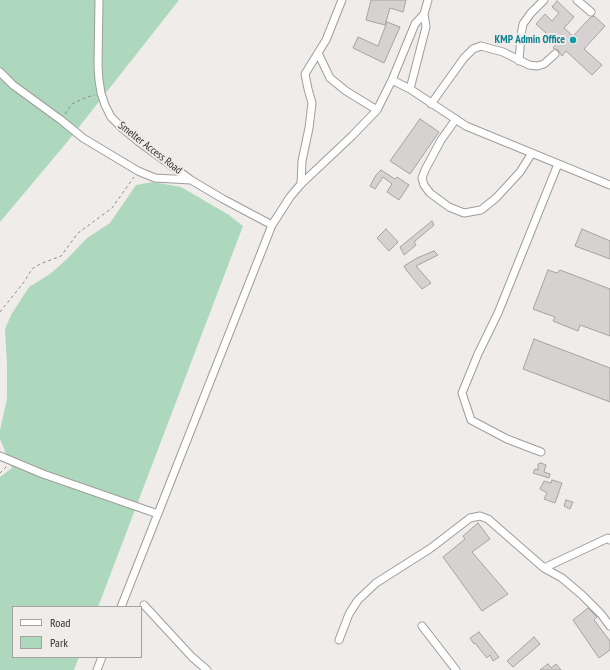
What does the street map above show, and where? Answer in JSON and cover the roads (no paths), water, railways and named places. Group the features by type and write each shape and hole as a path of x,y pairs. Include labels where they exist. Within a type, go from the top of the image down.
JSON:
{"lane":[{"name":"Smelter Access Road","path":"99,0 98,66 101,93 111,116 122,128 145,147 191,180 222,199 272,225"},
{"path":"301,184 302,161 309,128 312,103 305,74 326,40 342,0"},
{"path":"410,89 426,27 424,14 428,0"},
{"path":"519,61 523,24 530,13 544,0"},
{"path":"577,0 591,12"},
{"path":"122,606 272,225 290,196 377,110 392,80 415,24 424,14"},
{"path":"431,104 464,58 473,49 481,46 491,48 503,52 529,65 537,66 544,64 555,54"},
{"path":"318,53 330,78 346,91 377,110"},
{"path":"0,72 13,85 83,138 138,171 155,178 191,180"},
{"path":"392,80 410,89 431,104 473,129 610,185"},
{"path":"456,119 441,140 422,178 424,185 430,192 449,207 464,213 481,210 496,198 520,172 532,153"},
{"path":"541,452 507,438 471,420 462,392 498,313 558,164"},
{"path":"0,456 12,462 158,514"},
{"path":"339,640 349,614 358,600 376,583 432,548 470,518 480,516 488,519 544,568 562,578 601,614 610,626"},
{"path":"544,568 609,538"},
{"path":"144,605 192,657 207,670"},
{"path":"422,626 456,670"},
{"path":"97,670 102,658"}],"place":[{"name":"KMP Admin Office","path":"573,40"}]}
